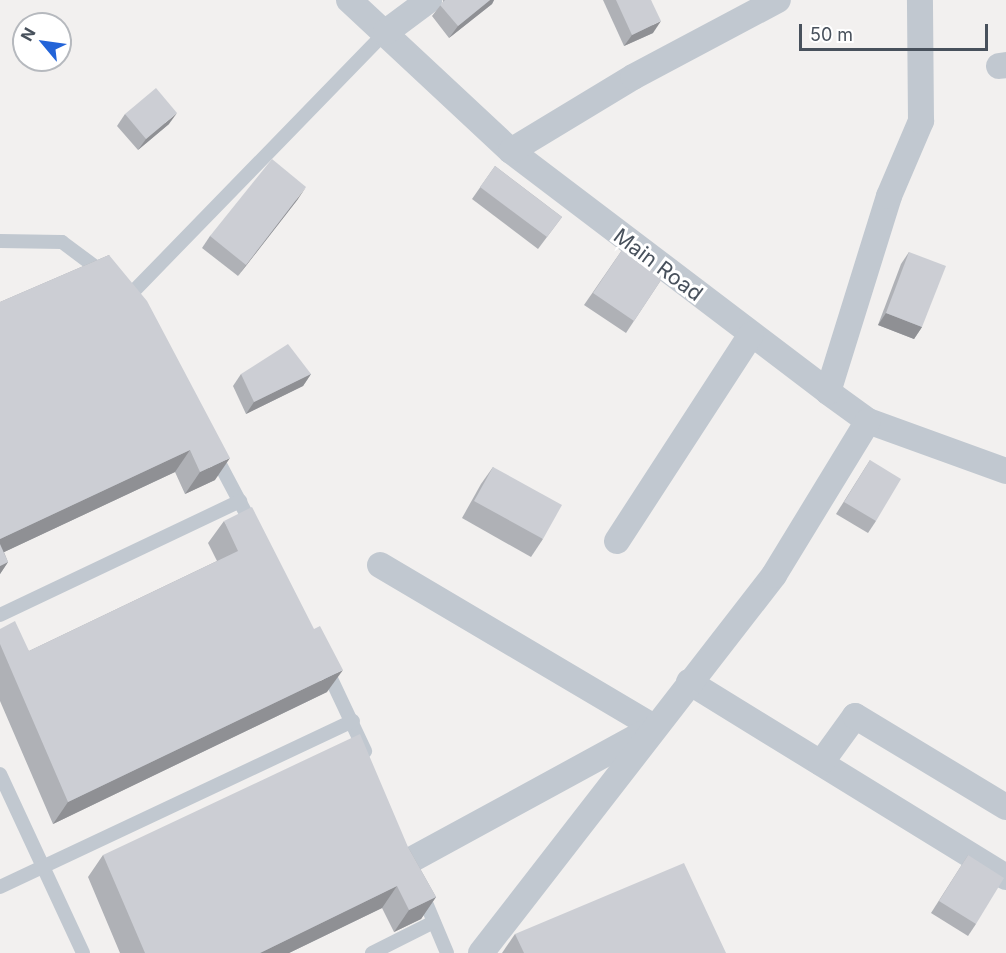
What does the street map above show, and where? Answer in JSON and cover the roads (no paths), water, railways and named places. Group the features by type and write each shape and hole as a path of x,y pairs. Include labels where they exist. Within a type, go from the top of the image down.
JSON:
{"street":[{"name":"Main Road","path":"349,0 386,32 511,151 868,421 1006,471"},
{"path":"386,32 429,0"},
{"path":"511,151 633,77 778,0"},
{"path":"828,392 889,196 921,121 920,0"},
{"path":"617,541 752,335"},
{"path":"481,953 774,575 868,421"},
{"path":"380,565 654,727"},
{"path":"689,682 1006,877"},
{"path":"821,763 855,716 1006,807"},
{"path":"407,855 654,727"}],"lane":[{"path":"128,297 386,32"},
{"path":"0,241 62,242 77,249 128,297 139,317"},
{"path":"206,439 261,543"},
{"path":"0,615 240,501"},
{"path":"321,658 353,722 370,764"},
{"path":"0,887 43,863 353,722"},
{"path":"0,774 83,953"},
{"path":"407,855 447,953"},
{"path":"372,953 434,922"}]}
